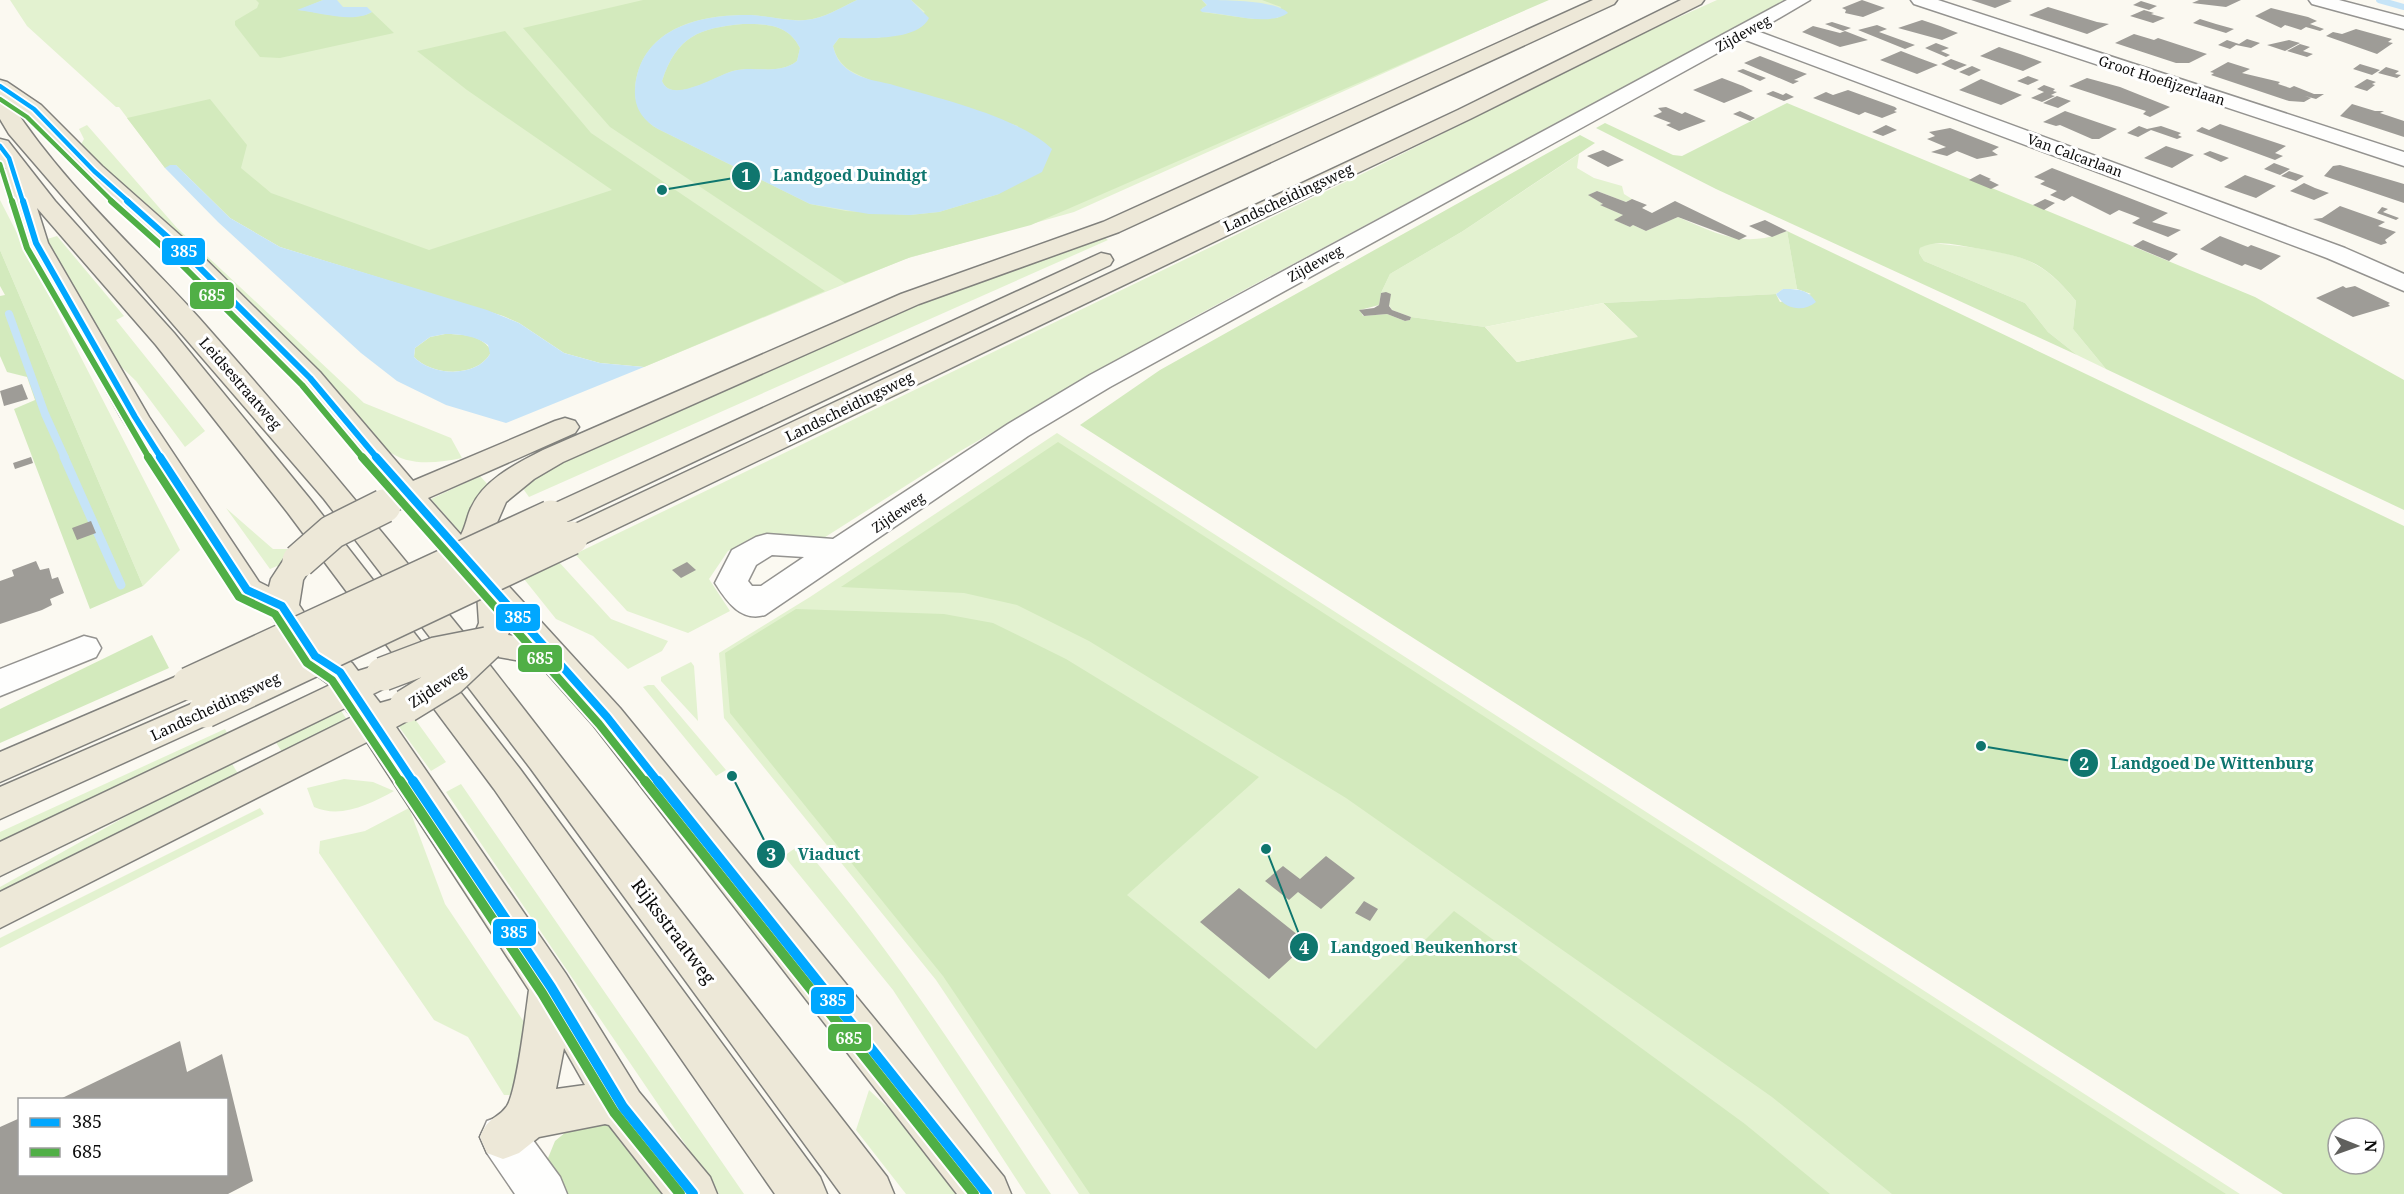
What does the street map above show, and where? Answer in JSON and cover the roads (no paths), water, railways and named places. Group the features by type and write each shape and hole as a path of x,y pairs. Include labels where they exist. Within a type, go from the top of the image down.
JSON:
{"main road":[{"path":"465,558 480,531 486,508 495,495 523,472 553,456 910,299 957,280 1074,242 1608,0"},
{"name":"Landscheidingsweg","path":"1163,231 1657,0"},
{"name":"Landscheidingsweg","path":"0,804 197,698 561,528 1465,114 1695,0"},
{"path":"0,86 34,109 94,171 181,249 310,378 376,457 396,501 465,558 614,725 987,1194"},
{"name":"Leidsestraatweg","path":"0,102 43,161 169,301 335,492 488,649"},
{"path":"4,152 36,243 135,417 248,590 282,606 315,656 340,672 367,682 405,704 507,779 803,1194"},
{"name":"Leidsestraatweg","path":"4,152 165,339 299,507 405,704"},
{"path":"282,606 287,579 299,561 332,532 396,501 908,281 945,267 1106,223 1161,204"},
{"name":"Landscheidingsweg","path":"561,528 1120,251"},
{"path":"493,588 496,623 488,649 551,654"},
{"name":"Zijdeweg","path":"0,860 367,682 436,654 488,649"},
{"name":"Zijdeweg","path":"0,911 454,678 488,649"},
{"name":"Rijksstraatweg","path":"488,649 870,1194"},
{"path":"273,727 297,693 315,656"},
{"name":"Landscheidingsweg","path":"0,768 197,698"},
{"path":"405,704 551,987 623,1107 693,1194"},
{"path":"515,1127 540,1062 551,987"},
{"path":"515,1127 579,1106 605,1103 623,1107"}],"street":[{"name":"Zijdeweg","path":"842,550 767,544 743,558 731,583 744,598 760,602 842,550 1018,430 1106,377 1575,121 1744,33 1801,0"},
{"name":"Groot Hoefijzerlaan","path":"1920,0 2404,159"},
{"path":"2318,0 2404,23"},
{"path":"2351,0 2404,14"},
{"name":"Van Calcarlaan","path":"1744,33 2336,253 2404,283"},
{"path":"0,684 84,648"},
{"path":"515,1127 543,1194"}],"water":[{"path":"323,0 337,0 343,7 367,7 372,12 346,17 297,10"},
{"path":"857,0 911,0 929,18 923,26 902,35 839,38 833,46 844,66 865,78 976,109 1019,127 1052,149 1042,172 999,194 939,212 910,215 869,214 810,204 658,129 644,118 638,109 635,90 639,69 648,52 660,39 675,29 693,22 732,15 792,20 813,19","holes":["743,24 768,25 789,34 800,48 797,61 782,68 741,69 684,89 667,88 662,81 668,66 683,44 702,32"]},
{"path":"1202,0 1261,3 1273,5 1288,13 1280,17 1259,19 1202,12 1200,10 1207,5"},
{"path":"176,165 230,218 280,247 487,310 519,323 564,353 600,363 644,367 506,423 446,405 397,381 361,353 218,222 165,168","holes":["445,334 478,339 488,345 490,354 475,367 454,372 431,368 414,357 415,348 430,337"]},
{"path":"1783,289 1806,292 1816,302 1805,308 1794,308 1784,303 1776,294"}],"waterway":[{"path":"2379,0 2404,7"},
{"path":"9,314 45,414 65,458"},
{"path":"64,457 121,585"}],"place":[{"name":"Landgoed Duindigt","path":"662,190"},
{"name":"Landgoed De Wittenburg","path":"1981,746"},
{"name":"Viaduct","path":"732,776"},
{"name":"Landgoed Beukenhorst","path":"1266,849"}]}
